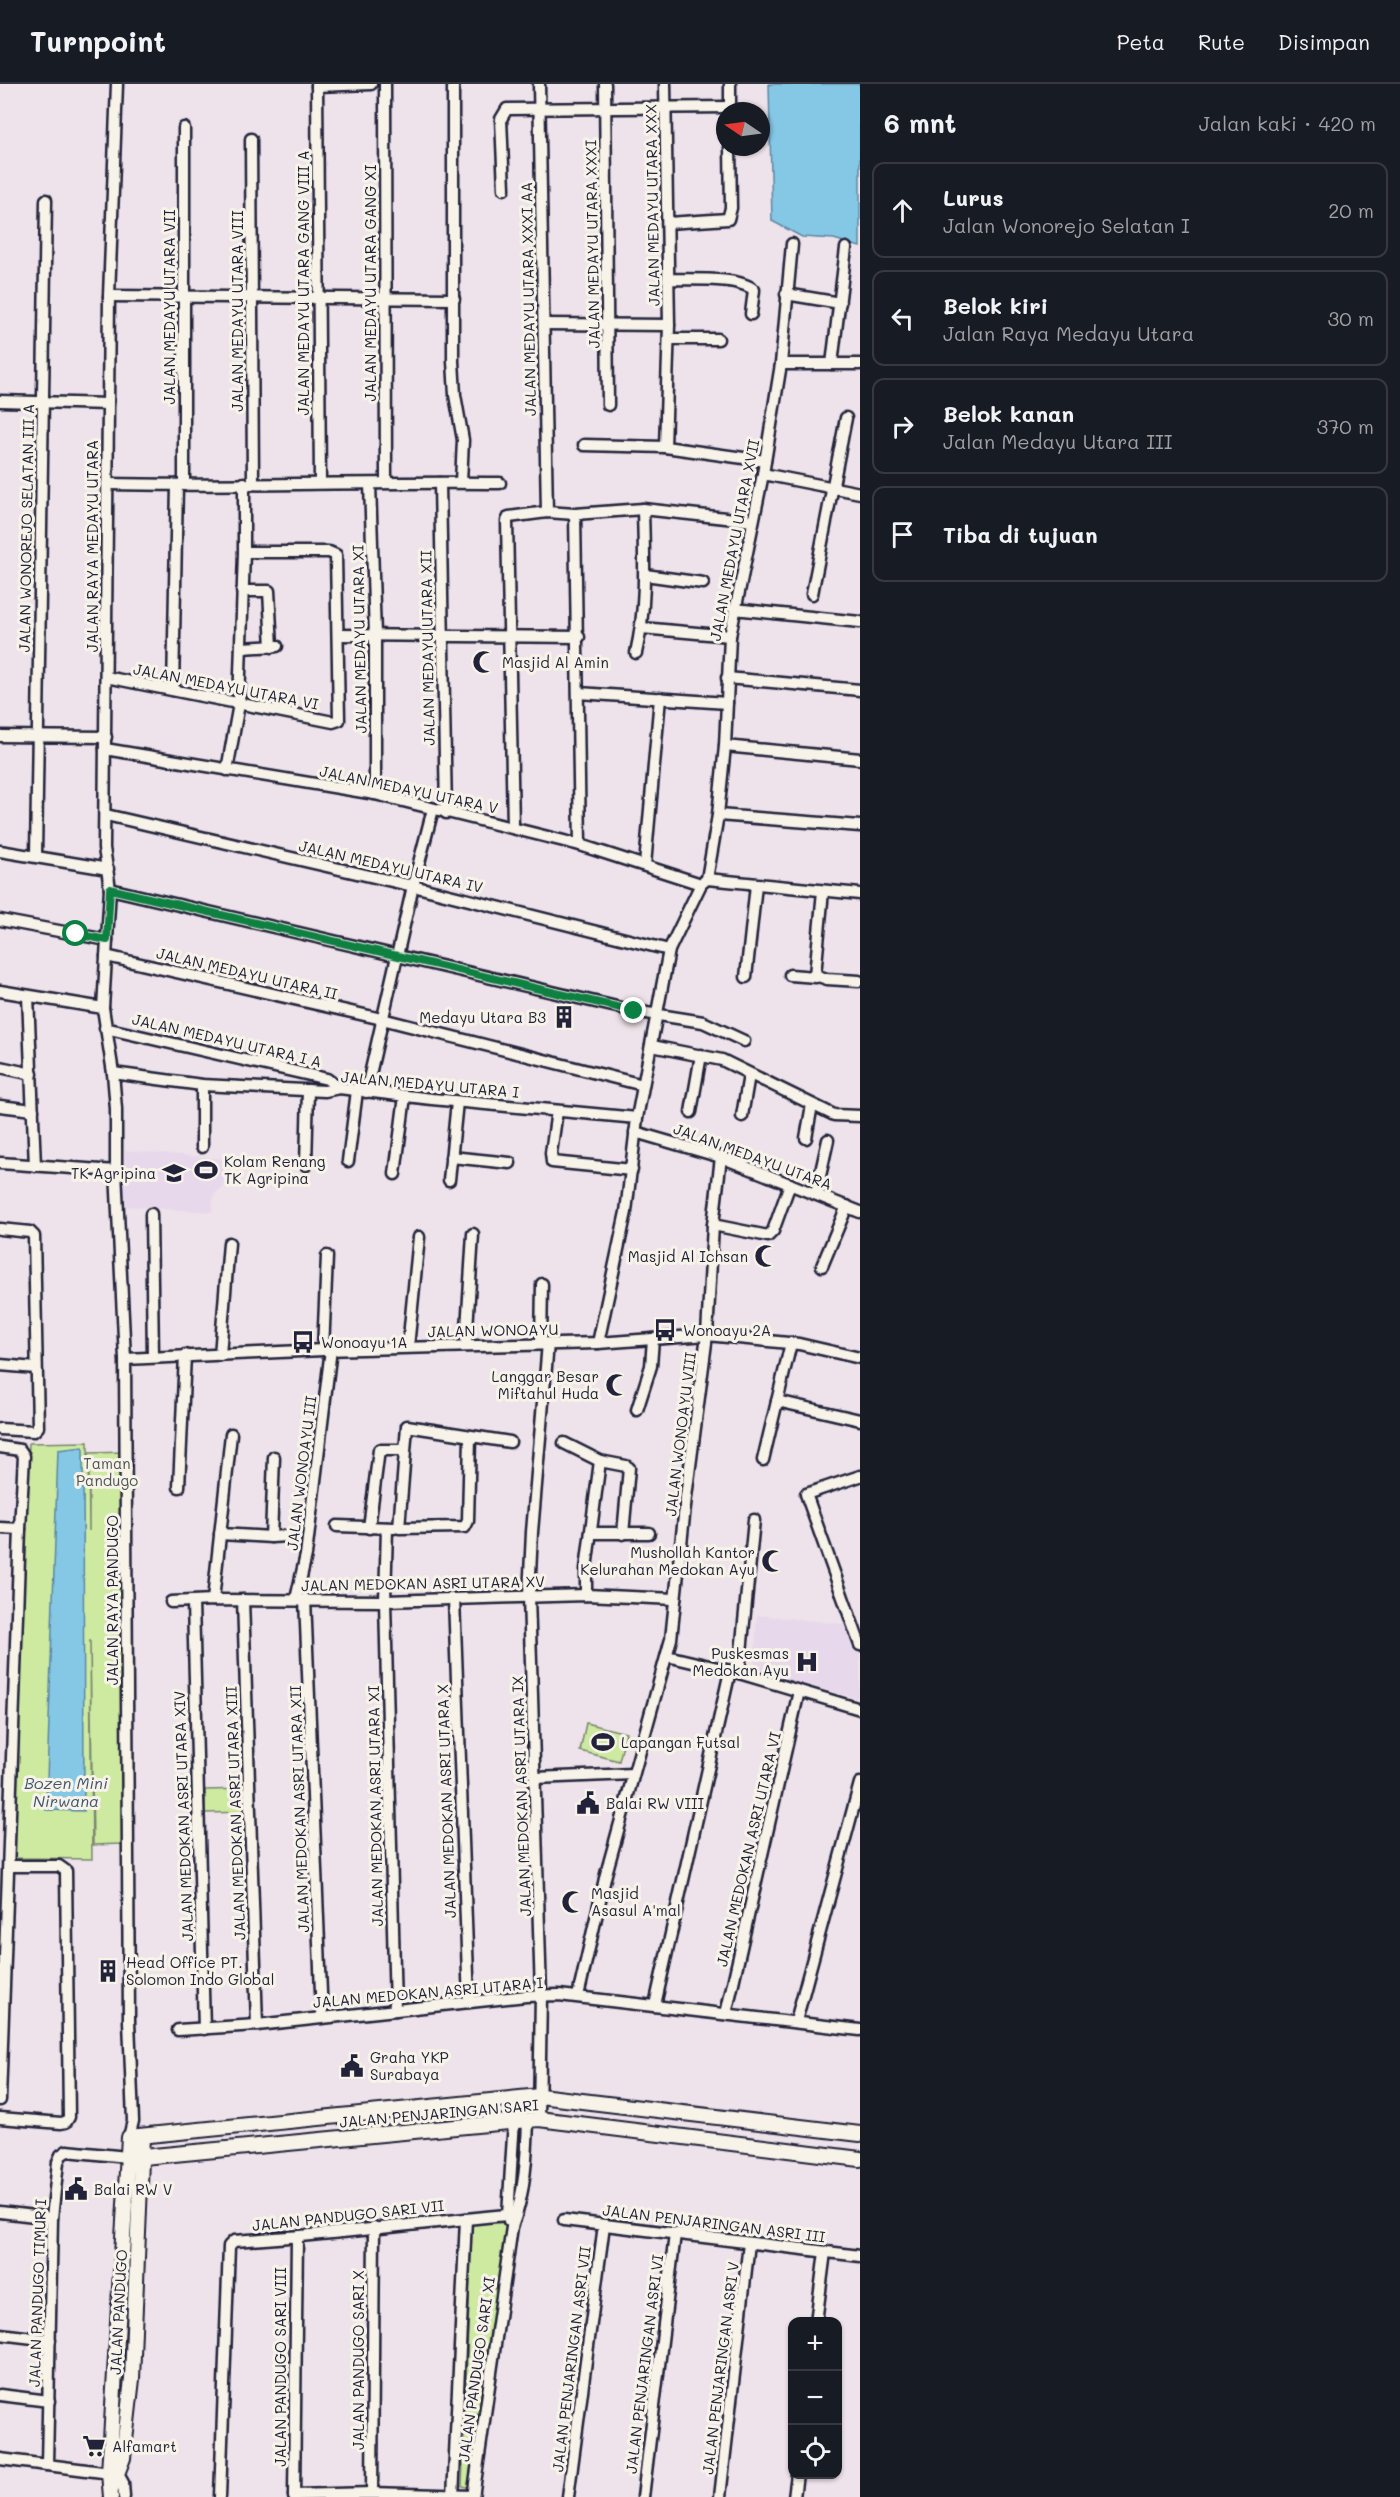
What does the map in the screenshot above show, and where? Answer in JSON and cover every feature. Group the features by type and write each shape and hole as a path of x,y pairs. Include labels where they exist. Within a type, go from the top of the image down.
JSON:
{"street":[{"name":"JALAN RAYA MEDAYU UTARA","path":"103,1008 110,889 104,848 107,484 109,296 117,84"},
{"path":"317,85 371,84"},
{"name":"JALAN MEDAYU UTARA GANG XI","path":"385,84 386,482"},
{"path":"453,84 454,377 463,440 461,482"},
{"name":"JALAN MEDAYU UTARA XXXI AA","path":"538,84 547,513"},
{"name":"JALAN MEDAYU UTARA XXXI","path":"605,84 608,405"},
{"name":"JALAN MEDAYU UTARA XXX","path":"665,84 669,325 666,447"},
{"path":"730,84 730,102"},
{"name":"JALAN MEDAYU UTARA GANG VIII A","path":"317,85 320,482"},
{"path":"504,189 502,113 507,109 665,106 716,108"},
{"name":"JALAN MEDAYU UTARA VII","path":"173,690 185,298 184,128"},
{"name":"JALAN MEDAYU UTARA VIII","path":"227,770 239,704 248,483 251,139"},
{"path":"668,223 728,219 731,208 730,156"},
{"name":"JALAN WONOREJO SELATAN III A","path":"36,856 46,201"},
{"name":"JALAN MEDAYU UTARA XVII","path":"704,881 718,815 730,636 764,474 781,364 792,244"},
{"path":"832,364 846,248"},
{"path":"668,279 726,281 750,286 754,290 751,314"},
{"path":"786,294 840,303"},
{"path":"109,296 454,299"},
{"name":"JALAN MEDAYU UTARA XXX","path":"544,324 669,325"},
{"path":"669,339 718,339"},
{"path":"781,364 860,364"},
{"path":"0,401 108,404"},
{"path":"812,594 846,418"},
{"path":"584,445 666,447 765,460"},
{"path":"764,474 860,493"},
{"name":"JALAN MEDAYU UTARA XII","path":"440,483 446,813"},
{"path":"107,484 500,483"},
{"name":"JALAN MEDAYU UTARA XI","path":"370,484 375,635 375,794"},
{"path":"636,653 642,628 645,575 643,509"},
{"path":"513,827 507,521 512,514 575,514 643,509 753,521"},
{"path":"575,514 579,637 580,845"},
{"path":"244,552 334,552 337,559 338,635 579,637"},
{"path":"645,575 703,583"},
{"path":"241,648 275,646 269,591 242,591"},
{"path":"734,609 860,622"},
{"path":"642,628 730,636"},
{"name":"JALAN MEDAYU UTARA VI","path":"106,677 333,722 339,720 338,635"},
{"path":"727,678 860,690"},
{"path":"579,693 727,704"},
{"path":"645,865 660,698"},
{"path":"0,736 106,737"},
{"path":"724,746 860,759"},
{"name":"JALAN MEDAYU UTARA V","path":"105,749 375,794 446,813 513,827 704,881 860,894"},
{"path":"348,1161 362,1091 398,957 433,809"},
{"name":"JALAN MEDAYU UTARA IV","path":"106,815 413,886 669,950"},
{"path":"718,815 860,826"},
{"path":"0,851 108,869"},
{"path":"598,1343 618,1253 632,1170 637,1118 669,950 704,881"},
{"path":"746,977 756,885"},
{"path":"110,889 658,1016 703,1022 744,1041"},
{"path":"816,977 824,891"},
{"path":"0,920 107,940"},
{"name":"JALAN MEDAYU UTARA II","path":"106,956 382,1019 644,1085"},
{"path":"790,975 859,981"},
{"path":"0,991 103,1008"},
{"path":"28,996 34,1166"},
{"name":"JALAN RAYA PANDUGO","path":"103,1008 113,1073 125,1359 131,2048 133,2121 136,2136"},
{"name":"JALAN MEDAYU UTARA I A","path":"105,1028 327,1079 339,1088"},
{"path":"652,1046 722,1060 834,1115 860,1116"},
{"path":"691,1112 701,1055"},
{"path":"0,1067 32,1074"},
{"name":"JALAN MEDAYU UTARA I","path":"113,1073 202,1085 325,1091 339,1088 457,1102 637,1118"},
{"path":"742,1116 749,1075"},
{"path":"202,1085 202,1147"},
{"path":"306,1165 308,1090"},
{"path":"395,1174 405,1096"},
{"path":"449,1180 457,1102"},
{"path":"0,1106 33,1110"},
{"path":"806,1138 812,1106"},
{"path":"557,1111 550,1153 552,1162 632,1170"},
{"name":"JALAN MEDAYU UTARA","path":"635,1132 720,1157 860,1212"},
{"path":"816,1194 828,1140"},
{"path":"451,1157 510,1163"},
{"name":"JALAN WONOAYU VIII","path":"578,1996 606,1874 671,1639 707,1335 713,1226 720,1157"},
{"path":"0,1163 116,1172"},
{"path":"713,1226 768,1236 773,1231 790,1184"},
{"path":"822,1266 847,1206"},
{"path":"151,1214 153,1356"},
{"path":"0,1229 33,1234 38,1427 34,1431 0,1429"},
{"path":"466,1345 473,1234"},
{"path":"408,1347 419,1237"},
{"path":"220,1355 229,1243"},
{"name":"JALAN WONOAYU III","path":"301,1599 327,1350 327,1256"},
{"name":"JALAN MEDOKAN ASRI UTARA IX","path":"512,2215 528,2149 527,2120 540,2096 541,1995 529,1596 542,1416 544,1343 542,1284"},
{"name":"JALAN WONOAYU","path":"125,1359 153,1356 466,1345 598,1343 707,1335 791,1343 860,1358"},
{"path":"637,1410 651,1366 653,1339"},
{"path":"763,1460 791,1343"},
{"path":"179,1487 185,1355"},
{"path":"0,1365 36,1368"},
{"path":"777,1401 860,1420"},
{"name":"JALAN MEDOKAN ASRI UTARA XI","path":"395,2010 385,1601 405,1430 407,1426 411,1426 470,1437"},
{"path":"213,1600 231,1434"},
{"path":"337,1526 465,1527 468,1521 470,1437 510,1442"},
{"path":"564,1443 600,1461 626,1466 631,1472 622,1534"},
{"path":"0,1447 20,1450 24,1456 0,2100"},
{"path":"369,1528 379,1450 404,1450"},
{"path":"269,1537 274,1457"},
{"path":"586,1596 586,1569 600,1461"},
{"path":"860,1476 806,1494 860,1645"},
{"path":"655,2005 735,1672 754,1520"},
{"path":"0,1528 20,1529"},
{"path":"591,1533 649,1533"},
{"path":"220,1534 287,1536"},
{"name":"JALAN MEDOKAN ASRI UTARA XV","path":"171,1602 301,1599 385,1601 529,1596 675,1599"},
{"name":"JALAN MEDOKAN ASRI UTARA XII","path":"301,1599 322,2017"},
{"name":"JALAN MEDOKAN ASRI UTARA X","path":"454,1599 469,2002"},
{"name":"JALAN MEDOKAN ASRI UTARA XIII","path":"243,1600 257,2025"},
{"name":"JALAN MEDOKAN ASRI UTARA XIV","path":"193,1602 204,2029"},
{"path":"667,1656 735,1672 860,1709"},
{"name":"JALAN MEDOKAN ASRI UTARA VI","path":"726,2013 800,1691"},
{"path":"535,1778 633,1774"},
{"path":"796,2022 860,1783"},
{"path":"0,2118 61,2123 66,2122 69,2117 66,1871 59,1866 9,1866"},
{"name":"JALAN MEDOKAN ASRI UTARA I","path":"178,2030 257,2025 541,1995 578,1996 860,2030"},
{"name":"JALAN PENJARINGAN SARI","path":"136,2136 540,2096 860,2134"},
{"name":"JALAN PENJARINGAN SARI","path":"127,2157 527,2120 860,2159"},
{"name":"JALAN PANDUGO","path":"111,2492 114,2474 127,2157 136,2136"},
{"name":"JALAN PANDUGO","path":"114,2474 123,2458 132,2379 142,2157 136,2136"},
{"name":"JALAN PANDUGO TIMUR I","path":"46,2465 52,2218 58,2162 61,2155 67,2151 127,2157"},
{"path":"0,2212 52,2218"},
{"name":"JALAN PANDUGO SARI VII","path":"220,2497 229,2246 234,2241 297,2238 374,2227 512,2215"},
{"name":"JALAN PANDUGO SARI XI","path":"294,2496 372,2493 473,2497 512,2215"},
{"name":"JALAN PANDUGO SARI XI","path":"453,2497 466,2219"},
{"name":"JALAN PENJARINGAN ASRI III","path":"564,2220 860,2256"},
{"name":"JALAN PENJARINGAN ASRI VII","path":"568,2497 604,2225"},
{"name":"JALAN PANDUGO SARI X","path":"372,2493 374,2227"},
{"name":"JALAN PENJARINGAN ASRI VI","path":"643,2497 675,2234"},
{"name":"JALAN PANDUGO SARI VIII","path":"294,2496 297,2238"},
{"name":"JALAN PENJARINGAN ASRI V","path":"720,2497 749,2243"},
{"path":"817,2317 825,2252"},
{"path":"0,2334 50,2340"},
{"path":"0,2395 49,2401"},
{"path":"0,2459 114,2474 123,2483 124,2497"},
{"path":"794,2497 796,2479"}],"shaded area":[{"name":"TK Agripina","path":"125,1150 226,1159 223,1188 214,1194 212,1212 123,1206"},
{"name":"Puskesmas Medokan Ayu","path":"757,1615 853,1625 860,1653 860,1699 754,1671"}],"green space":[{"name":"Taman Pandugo","path":"88,1442 89,1531 89,1453 126,1452 122,1844 93,1845 90,1640 92,1859 14,1858 29,1443"},
{"name":"Lapangan Futsal","path":"586,1723 626,1733 619,1761 580,1751"},
{"path":"247,1789 248,1812 205,1813 205,1790"},
{"path":"472,2221 508,2223 473,2488 462,2486"}],"water":[{"path":"769,84 860,84 860,247 834,239 802,237 772,221"},
{"name":"Bozen Mini Nirwana","path":"83,1447 84,1811 46,1810 58,1450"}],"place":[{"name":"Masjid Al Amin","path":"484,662"},
{"name":"Medayu Utara B3","path":"564,1017"},
{"name":"Kolam Renang TK Agripina","path":"206,1170"},
{"name":"TK Agripina","path":"174,1173"},
{"name":"Masjid Al Ichsan","path":"766,1256"},
{"name":"Wonoayu 2A","path":"665,1330"},
{"name":"Wonoayu 1A","path":"303,1342"},
{"name":"Langgar Besar Miftahul Huda","path":"617,1385"},
{"name":"Mushollah Kantor Kelurahan Medokan Ayu","path":"773,1561"},
{"name":"Puskesmas Medokan Ayu","path":"807,1662"},
{"name":"Lapangan Futsal","path":"603,1742"},
{"name":"Balai RW VIII","path":"588,1803"},
{"name":"Masjid Asasul A'mal","path":"573,1902"},
{"name":"Head Office PT. Solomon Indo Global","path":"108,1971"},
{"name":"Graha YKP Surabaya","path":"352,2066"},
{"name":"Balai RW V","path":"76,2189"},
{"name":"Alfamart","path":"94,2446"}],"route":[{"path":"76,934 107,940 110,889 634,1011"}]}
